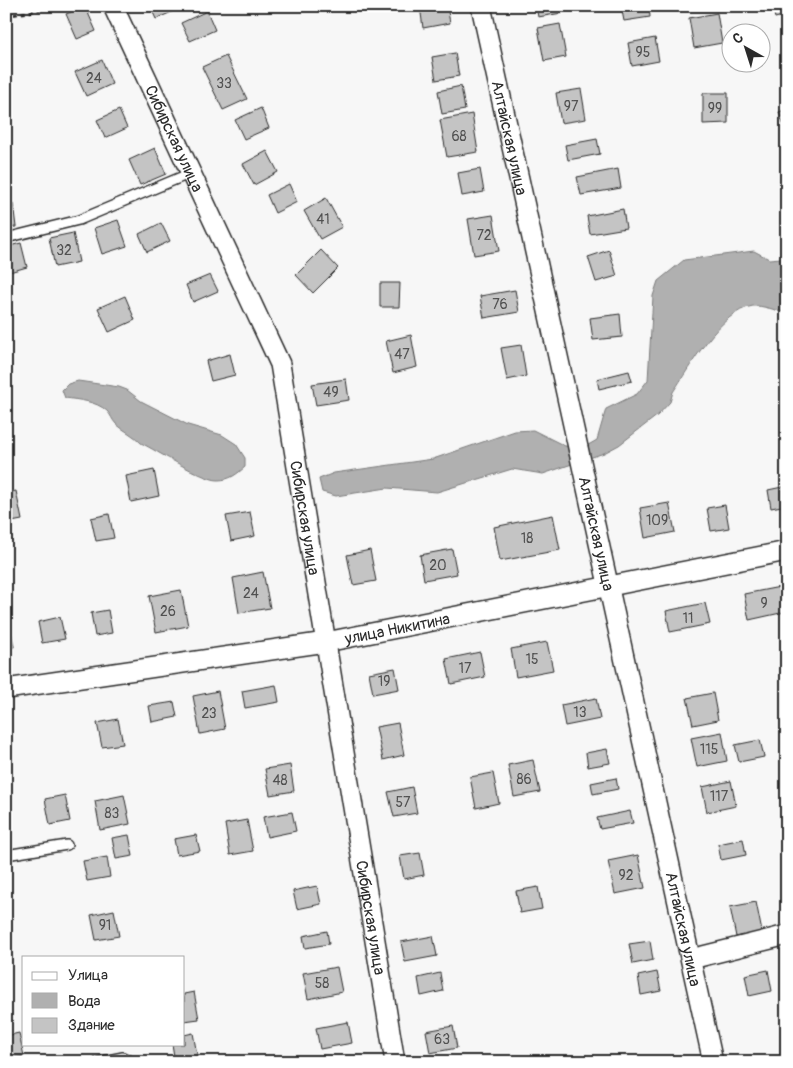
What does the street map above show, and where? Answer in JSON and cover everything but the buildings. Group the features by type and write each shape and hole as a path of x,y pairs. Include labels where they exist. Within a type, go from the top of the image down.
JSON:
{"street":[{"name":"Сибирская улица","path":"113,6 280,364 395,1062"},
{"name":"Алтайская улица","path":"481,6 713,1062"},
{"name":"улица Никитина","path":"6,689 326,642 787,551"},
{"path":"691,959 787,936"}],"lane":[{"path":"6,238 79,220 191,173"},
{"path":"6,855 67,845"},
{"path":"98,1062 123,1057 133,1062"}],"path":[{"path":"6,16 61,6"}],"water":[{"path":"754,251 769,259 781,258 787,260 787,313 753,306 741,310 729,318 697,355 673,392 670,402 658,415 619,445 604,453 543,474 512,469 437,492 387,488 336,496 322,492 319,479 334,473 433,459 515,431 533,430 565,446 583,448 597,440 606,409 637,394 648,380 653,296 658,281 684,260"},
{"path":"78,381 119,387 127,390 141,401 188,425 222,435 236,444 245,458 245,467 230,478 222,480 211,479 191,470 141,443 116,424 108,413 98,405 65,398 62,390 68,384"}]}
